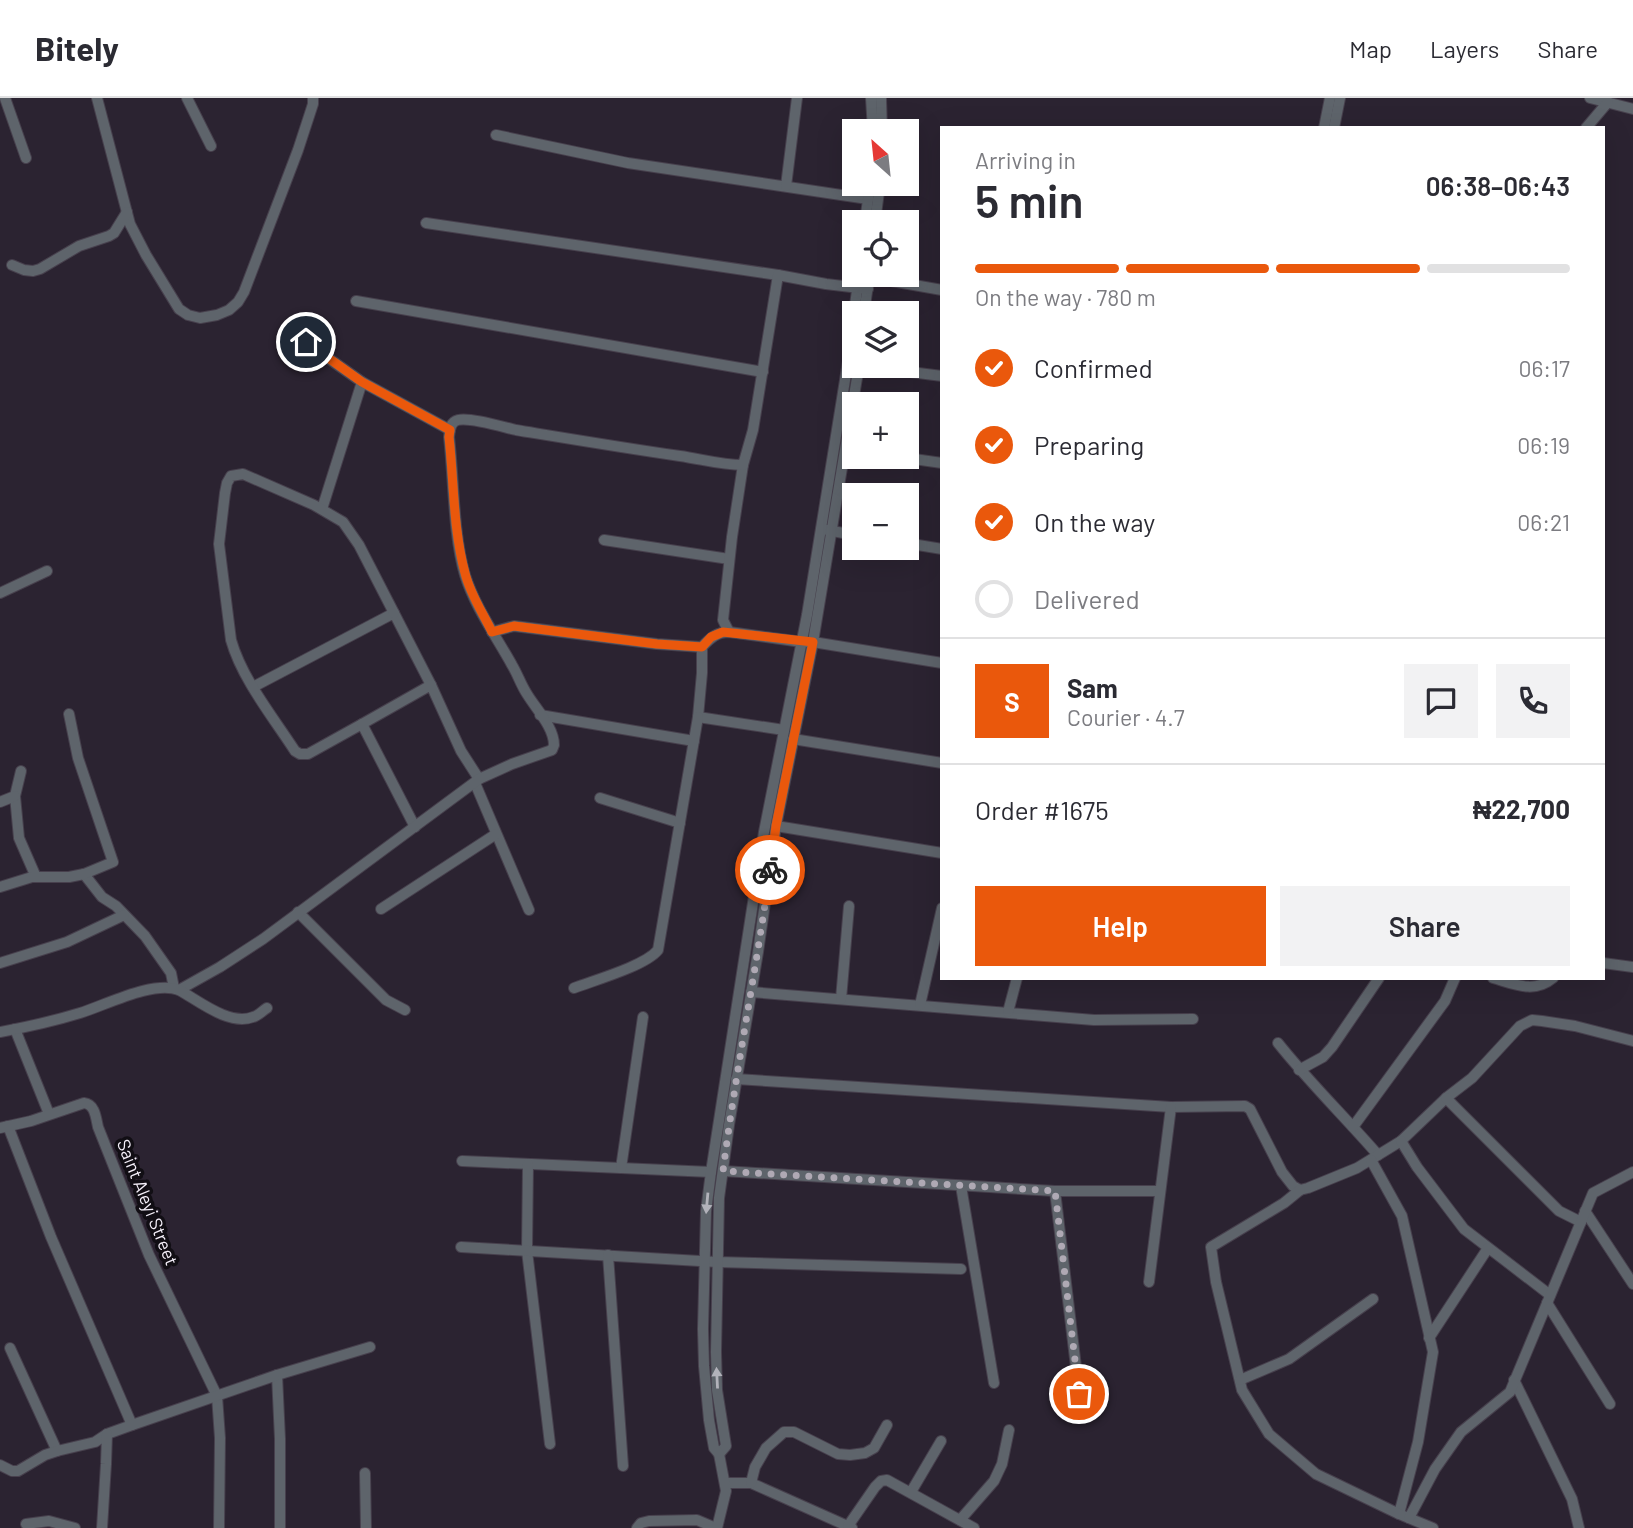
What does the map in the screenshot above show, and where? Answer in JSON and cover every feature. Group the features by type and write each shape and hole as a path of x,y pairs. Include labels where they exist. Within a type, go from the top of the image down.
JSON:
{"street":[{"path":"97,98 130,225 183,313 200,318 229,310 244,292 298,150 311,113 313,98"},
{"path":"187,98 211,146"},
{"path":"786,186 797,98"},
{"path":"871,98 872,119"},
{"path":"881,98 882,119"},
{"path":"1324,126 1330,98"},
{"path":"1334,126 1339,98"},
{"path":"1590,98 1633,109"},
{"path":"4,102 26,158"},
{"path":"1588,126 1608,102"},
{"path":"496,135 628,163 868,199"},
{"path":"867,210 868,196"},
{"path":"12,265 24,270 40,269 79,246 114,233 127,212"},
{"path":"426,223 826,284 842,283"},
{"path":"729,632 723,620 730,559 743,465 753,430 778,275"},
{"path":"916,287 940,290"},
{"path":"356,301 763,372"},
{"path":"287,329 362,382 450,430"},
{"path":"919,373 940,376"},
{"path":"322,509 362,382"},
{"path":"177,989 220,967 263,940 477,781 552,750 554,740 551,732 492,632 465,575 458,538 449,437 453,422 459,419 468,420 726,465 743,465"},
{"path":"637,1528 640,1523 649,1521 697,1520 716,1528 726,1491 709,1420 704,1351 711,1261 723,1171 723,1124 793,738 826,530 842,457"},
{"path":"919,460 940,463"},
{"path":"431,685 308,754 295,751 253,687 236,656 231,640 219,544 227,483 232,476 243,474 322,509 343,522 352,533 431,685 477,781 496,834 529,909"},
{"path":"826,530 842,533"},
{"path":"604,540 730,559"},
{"path":"919,545 940,549"},
{"path":"0,593 47,571"},
{"path":"253,687 394,614"},
{"path":"492,632 514,626 702,647"},
{"path":"574,988 642,962 658,950 698,717 702,647 711,637 729,632 940,663"},
{"path":"719,1454 726,1446 718,1390 706,1211 710,1172 736,1079 751,992 749,972 764,832 784,730 807,642"},
{"path":"0,887 36,877 84,874 113,862 78,758 69,714"},
{"path":"540,715 694,741"},
{"path":"698,717 784,730"},
{"path":"362,723 415,827"},
{"path":"793,738 940,763"},
{"path":"21,771 15,796 19,838 36,877"},
{"path":"0,802 15,796"},
{"path":"600,798 680,823"},
{"path":"776,826 940,853"},
{"path":"381,909 496,834"},
{"path":"84,874 102,897 116,906 145,936 171,973 177,989"},
{"path":"841,999 849,906"},
{"path":"298,912 386,1000 405,1010"},
{"path":"0,963 68,942 124,915"},
{"path":"920,1005 940,917"},
{"path":"1605,963 1633,967"},
{"path":"1008,1013 1016,980"},
{"path":"1299,1070 1322,1057 1332,1047 1378,980"},
{"path":"1353,1127 1445,1001 1454,980"},
{"path":"1501,980 1531,988 1542,986 1550,980"},
{"path":"0,1032 79,1013 155,988 177,989 223,1015 236,1019 254,1017 267,1008"},
{"path":"751,992 1094,1020 1193,1019"},
{"path":"621,1168 643,1017"},
{"path":"1433,1528 1316,1474 1269,1434 1242,1390 1216,1282 1211,1247 1284,1203 1300,1190 1357,1168 1401,1141 1446,1098 1472,1078 1520,1026 1532,1020 1576,1026 1633,1041"},
{"path":"15,1029 49,1114"},
{"path":"1278,1043 1299,1070 1353,1127 1374,1157 1402,1216 1433,1352 1404,1516"},
{"path":"736,1079 1171,1107 1245,1106 1250,1109 1282,1172 1293,1186 1300,1190"},
{"path":"1446,1098 1559,1211 1583,1217 1633,1284"},
{"name":"Saint Aleyi Street","path":"4,1127 84,1103 89,1103 93,1108 149,1255 217,1396"},
{"path":"1149,1282 1171,1107"},
{"path":"4,1127 132,1425"},
{"path":"1401,1141 1417,1167 1464,1229 1548,1299 1610,1404"},
{"path":"462,1161 710,1172"},
{"path":"528,1164 527,1251 550,1444"},
{"path":"723,1171 1055,1191 1159,1191"},
{"path":"1404,1516 1461,1432 1510,1392 1593,1193 1633,1172"},
{"path":"961,1186 994,1383"},
{"path":"1055,1191 1082,1417"},
{"path":"461,1247 711,1261 961,1269"},
{"path":"1429,1338 1488,1248"},
{"path":"608,1255 623,1466"},
{"path":"1240,1380 1289,1359 1373,1299"},
{"path":"10,1348 57,1451"},
{"path":"0,1465 18,1471 45,1455 95,1442 107,1434 132,1425 370,1348"},
{"path":"704,1351 716,1352"},
{"path":"277,1376 280,1528"},
{"path":"1514,1380 1572,1499 1580,1528"},
{"path":"217,1396 220,1438 219,1528"},
{"path":"751,1483 755,1467 766,1448 784,1432 794,1432 838,1454 850,1455 874,1448 887,1424"},
{"path":"960,1520 994,1481 1002,1464 1009,1430"},
{"path":"102,1528 107,1434"},
{"path":"911,1492 941,1441"},
{"path":"365,1473 366,1528"},
{"path":"724,1483 751,1483 850,1527 875,1487 881,1481 887,1480 974,1528"},
{"path":"26,1524 49,1521 75,1528"}],"way so far":[{"path":"770,870 723,1171 1055,1191 1079,1394"}],"route":[{"path":"306,342 362,382 450,430 458,538 465,575 492,632 514,626 702,647 711,637 723,632 813,642 776,826 770,870"}]}
